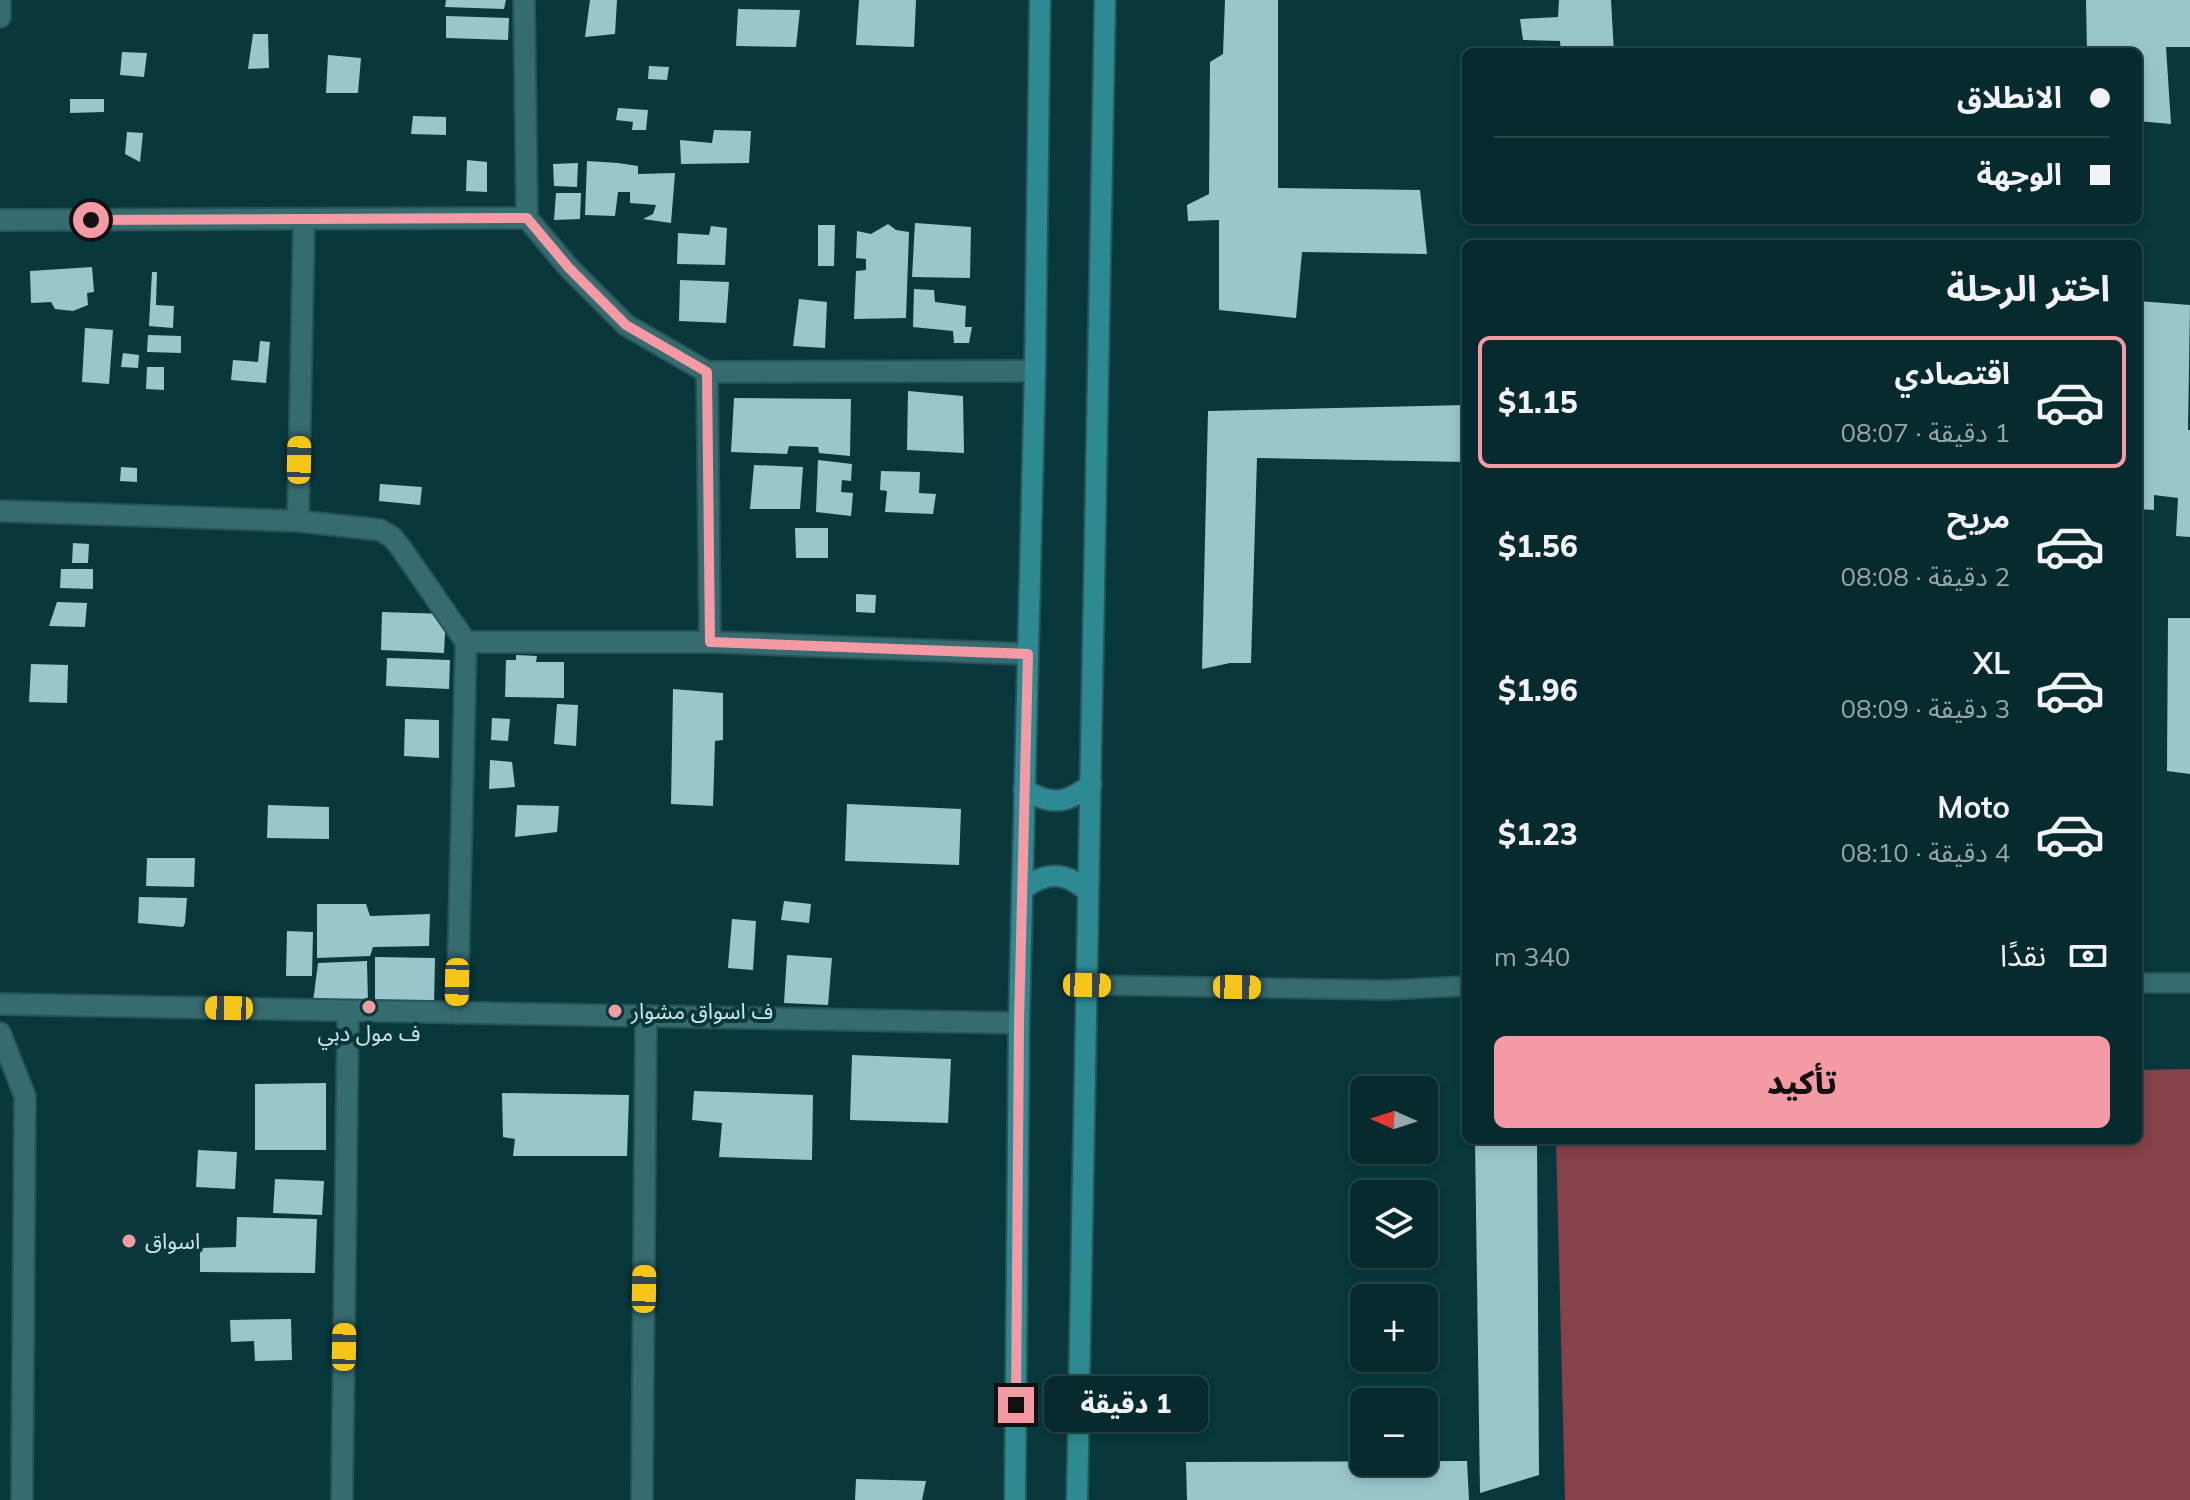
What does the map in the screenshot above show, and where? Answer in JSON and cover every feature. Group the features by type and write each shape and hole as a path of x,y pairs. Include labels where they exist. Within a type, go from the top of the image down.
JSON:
{"street":[{"path":"0,0 0,17"},
{"path":"524,0 527,218 569,268 626,325 707,372 1035,371"},
{"path":"1015,1500 1019,1023 1035,371 1040,0"},
{"path":"1077,1500 1105,0"},
{"path":"0,220 527,218"},
{"path":"298,521 304,219"},
{"path":"707,372 710,642"},
{"path":"0,511 298,521 380,530 392,537 466,642 457,1013"},
{"path":"466,642 710,642 1028,654"},
{"path":"1024,789 1051,801 1066,800 1080,794 1091,784"},
{"path":"1022,890 1043,877 1056,876 1068,877 1088,892"},
{"path":"0,1004 1019,1023"},
{"path":"342,1500 348,1011"},
{"path":"642,1500 646,1017"},
{"path":"0,1033 25,1096 22,1500"}],"lane":[{"path":"2142,983 2190,983"},
{"path":"1087,985 1386,990 1462,986"}],"shaded area":[{"path":"2190,1069 2190,1500 1565,1500 1556,1144 2142,1144 2142,1070"}],"building":[{"path":"446,0 506,0 504,9 445,7"},
{"path":"590,0 617,0 615,34 585,37"},
{"path":"859,0 916,0 914,47 856,45"},
{"path":"1225,0 1278,0 1278,188 1420,190 1427,254 1302,252 1296,318 1219,310 1219,220 1188,221 1187,205 1209,194 1210,62 1223,54"},
{"path":"1559,0 1611,0 1614,48 1561,48 1560,41 1523,40 1520,19 1558,17"},
{"path":"2086,0 2190,0 2190,47 2166,47 2171,124 2142,121 2142,48 2087,48"},
{"path":"738,9 800,10 796,47 736,46"},
{"path":"446,16 509,18 508,40 446,38"},
{"path":"253,34 268,34 269,68 248,69"},
{"path":"122,52 147,53 144,77 120,75"},
{"path":"328,55 361,58 358,93 326,93"},
{"path":"649,66 669,67 667,80 648,79"},
{"path":"70,99 104,99 104,112 70,113"},
{"path":"618,108 648,110 646,130 632,130 633,122 616,120"},
{"path":"413,116 446,117 446,135 411,134"},
{"path":"714,130 751,131 749,163 681,164 680,140 712,143"},
{"path":"127,132 143,133 140,162 125,154"},
{"path":"467,160 487,162 487,192 466,191"},
{"path":"587,161 638,166 638,174 675,173 671,223 643,219 653,214 656,205 630,203 630,192 618,192 615,216 585,215"},
{"path":"578,163 577,187 554,186 553,164"},
{"path":"556,193 581,193 580,219 554,220"},
{"path":"915,223 971,227 970,278 912,277"},
{"path":"888,224 896,230 909,232 906,318 854,319 856,271 866,270 866,259 856,258 857,231 871,234"},
{"path":"818,225 835,225 834,266 818,266"},
{"path":"711,226 727,228 725,265 677,264 678,233 709,235"},
{"path":"92,267 94,292 87,293 88,305 73,311 55,309 51,302 31,303 30,271"},
{"path":"152,272 157,272 156,305 174,306 173,328 149,326"},
{"path":"680,280 729,282 726,323 679,321"},
{"path":"914,289 934,290 935,302 966,306 965,327 972,327 969,343 954,343 953,331 913,327"},
{"path":"799,299 827,302 825,348 793,346"},
{"path":"2142,301 2190,305 2190,537 2176,536 2178,498 2154,495 2154,510 2142,509"},
{"path":"85,328 113,330 109,384 82,382"},
{"path":"148,335 181,336 181,353 147,352"},
{"path":"260,341 270,342 266,383 231,380 233,360 258,362"},
{"path":"123,353 139,355 138,368 121,367"},
{"path":"147,367 164,367 164,390 146,389"},
{"path":"908,391 963,396 964,453 907,450"},
{"path":"734,398 851,399 850,456 819,453 818,447 789,446 787,454 731,452"},
{"path":"1462,405 1462,462 1257,458 1251,663 1230,663 1202,669 1208,411"},
{"path":"818,460 852,464 851,481 842,480 841,492 853,493 851,516 816,512"},
{"path":"754,465 803,467 800,509 750,509"},
{"path":"121,467 137,468 137,482 120,481"},
{"path":"881,471 920,472 919,493 936,494 933,514 885,512 887,491 880,490"},
{"path":"380,484 422,487 420,505 379,501"},
{"path":"795,528 828,528 828,558 796,558"},
{"path":"73,543 89,544 88,563 72,563"},
{"path":"61,569 93,569 93,589 60,588"},
{"path":"856,594 876,595 875,613 856,612"},
{"path":"57,602 87,603 85,627 49,626"},
{"path":"382,612 446,614 444,653 381,650"},
{"path":"2142,615 2143,716 2142,716"},
{"path":"2168,618 2190,618 2190,774 2167,771"},
{"path":"516,655 537,656 536,662 564,662 564,698 505,697 506,660 516,660"},
{"path":"387,658 450,660 449,689 386,686"},
{"path":"31,664 68,665 67,703 29,702"},
{"path":"673,689 723,693 723,740 715,741 713,806 671,804"},
{"path":"557,704 578,705 576,746 554,744"},
{"path":"492,718 510,719 508,741 491,740"},
{"path":"405,719 439,720 439,758 404,756"},
{"path":"490,760 512,762 515,787 489,789"},
{"path":"847,804 961,809 959,865 845,861"},
{"path":"268,805 329,807 329,839 267,838"},
{"path":"517,805 559,806 557,832 515,837"},
{"path":"147,858 195,858 194,887 146,886"},
{"path":"139,897 187,898 183,927 138,923"},
{"path":"784,901 811,904 809,923 781,920"},
{"path":"317,904 366,904 370,916 430,914 429,946 373,947 370,956 317,958"},
{"path":"732,919 756,921 753,970 728,968"},
{"path":"287,931 313,932 312,976 286,976"},
{"path":"787,955 832,958 828,1005 784,1003"},
{"path":"375,957 435,958 434,1005 375,1004"},
{"path":"367,961 368,1004 313,1002 318,963"},
{"path":"852,1055 951,1059 948,1123 850,1120"},
{"path":"326,1083 326,1150 255,1150 255,1084"},
{"path":"694,1091 813,1095 812,1160 719,1157 722,1123 692,1120"},
{"path":"502,1093 629,1095 627,1156 513,1156 515,1139 503,1137"},
{"path":"1475,1144 1537,1144 1539,1475 1480,1493"},
{"path":"198,1150 237,1152 235,1189 196,1187"},
{"path":"275,1179 324,1181 322,1215 273,1213"},
{"path":"237,1217 317,1219 315,1273 200,1272 200,1248 236,1247"},
{"path":"291,1319 292,1360 255,1361 254,1341 231,1342 230,1320"},
{"path":"1350,1461 1350,1476 1438,1476 1438,1461 1467,1461 1469,1500 1187,1500 1186,1462"},
{"path":"856,1479 926,1481 922,1500 855,1500"}],"place":[{"name":"ف مول دبي","path":"369,1007"},
{"name":"ف اسواق مشوار","path":"615,1011"},
{"name":"اسواق","path":"129,1241"}],"route":[{"path":"91,220 527,218 569,268 626,325 707,372 710,642 1028,654 1019,1023 1016,1405"}]}
